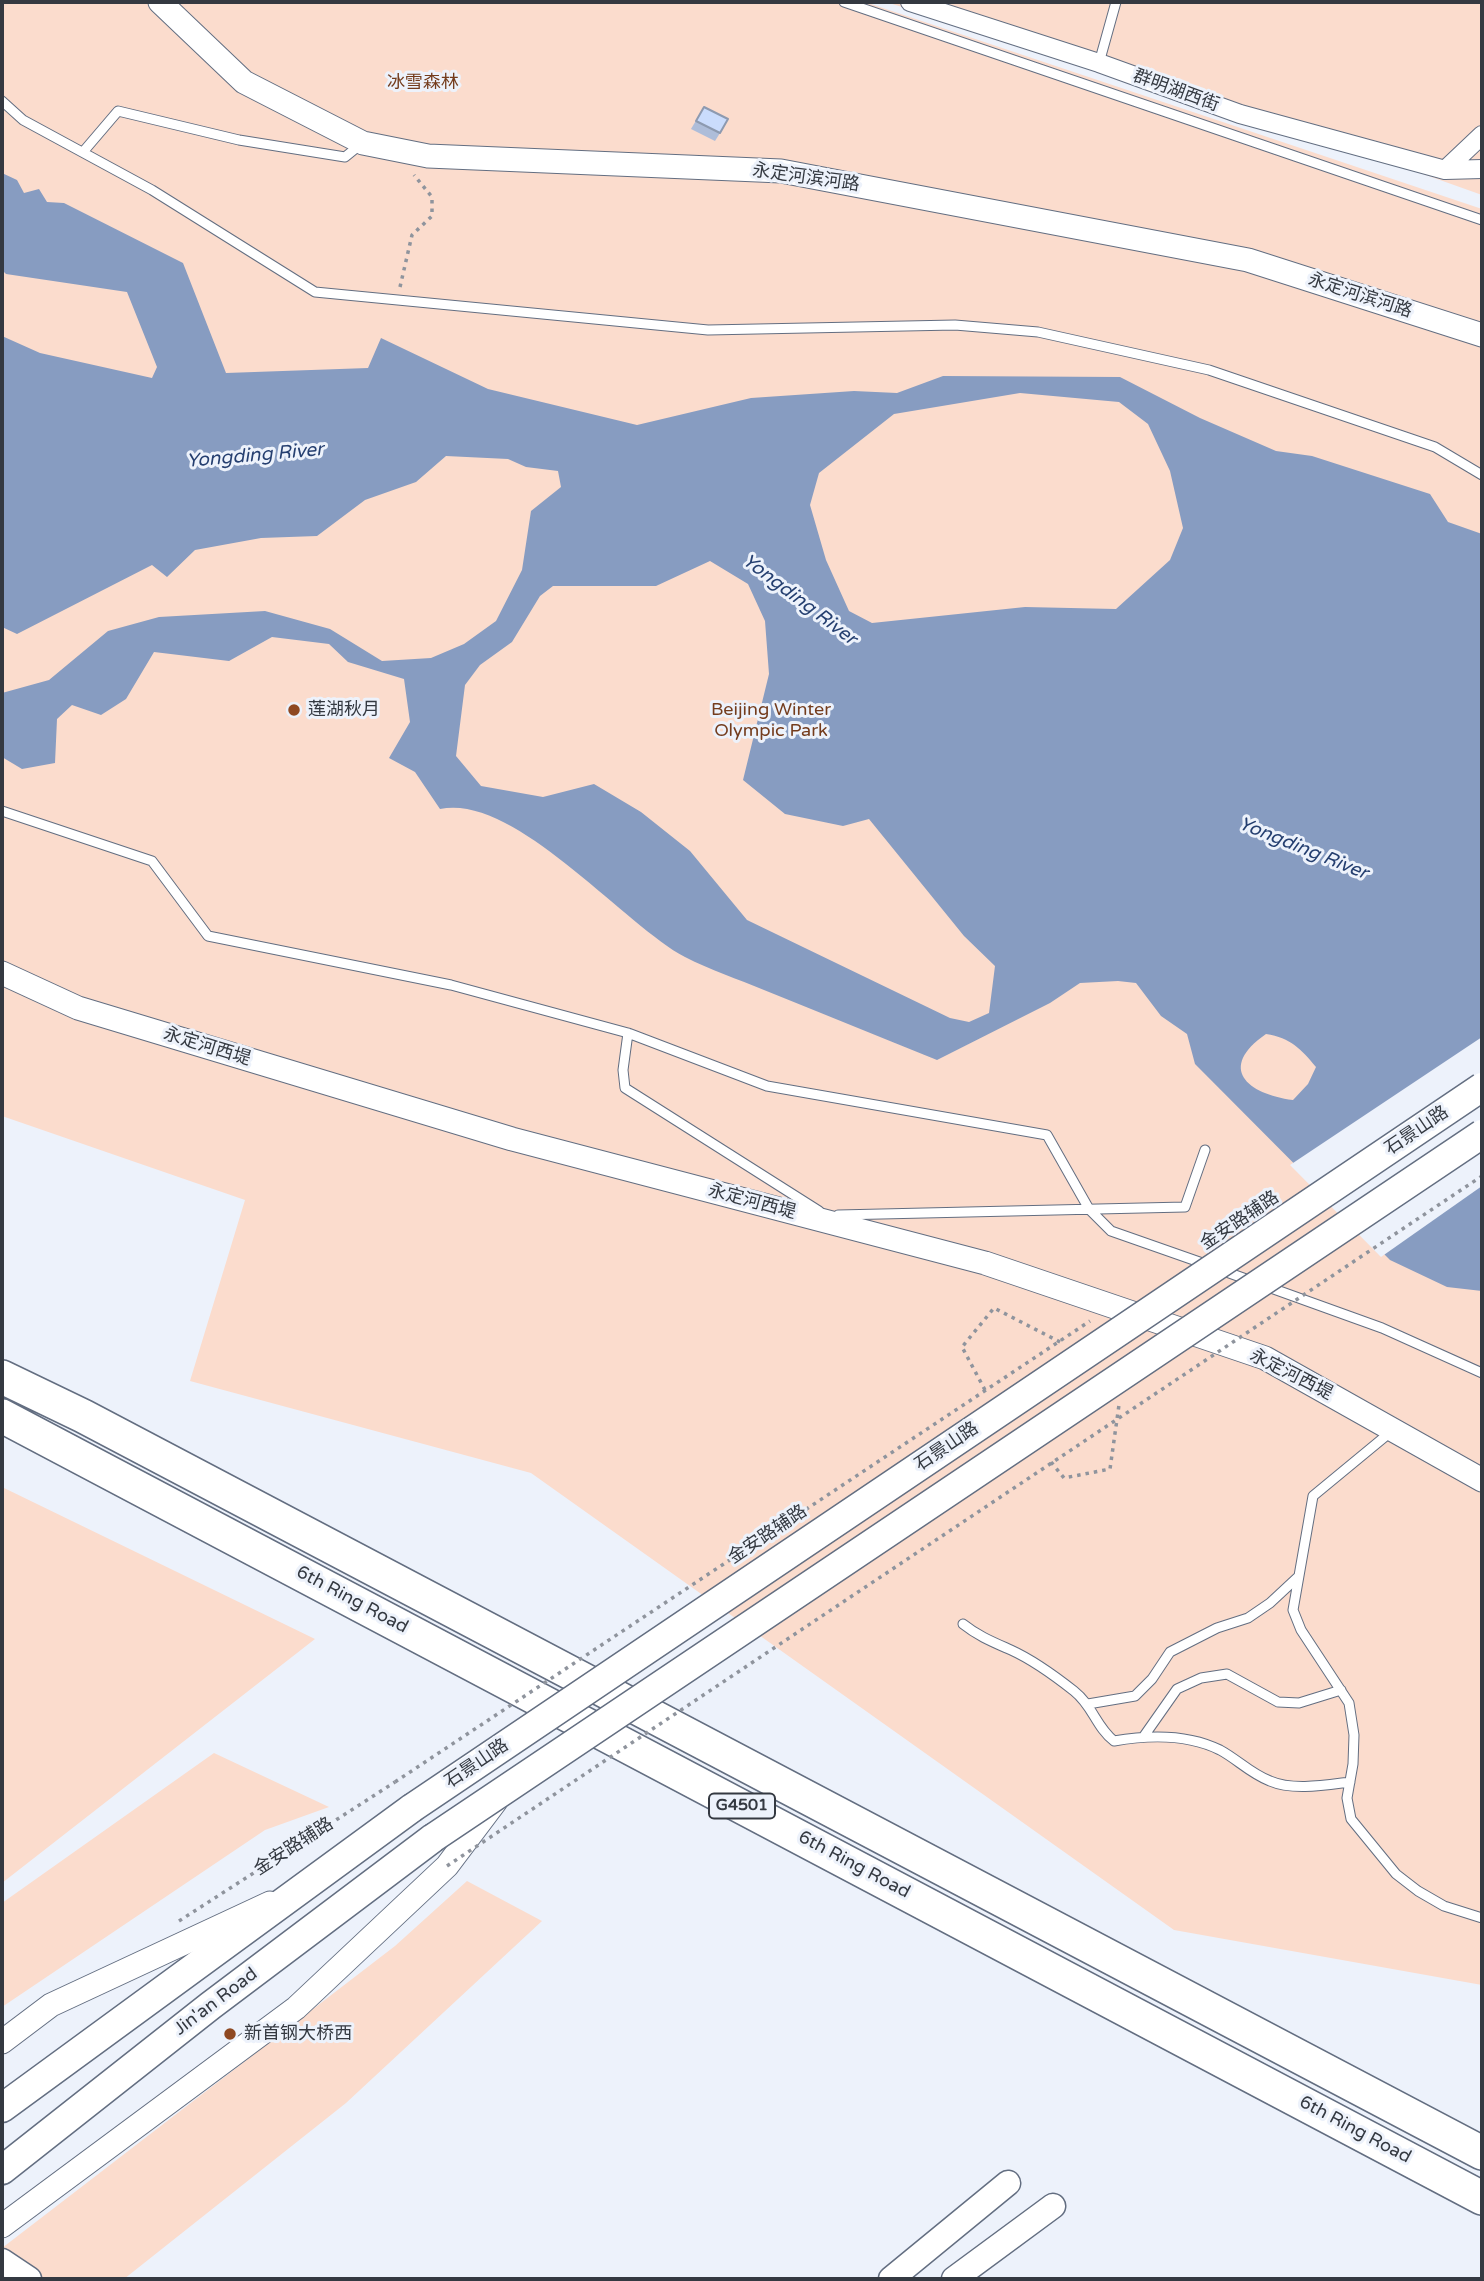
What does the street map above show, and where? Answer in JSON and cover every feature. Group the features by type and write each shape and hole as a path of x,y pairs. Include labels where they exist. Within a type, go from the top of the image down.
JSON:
{"highway":[{"name":"6th Ring Road","path":"2,1377 120,1436 1482,2153"},
{"name":"6th Ring Road","path":"2,1416 1482,2198"}],"main road":[{"name":"石景山路","path":"308,1886 412,1808 1482,1087"},
{"path":"502,1793 1482,1134"},
{"name":"Jin'an Road","path":"2,2170 210,2006 433,1838 502,1793"},
{"path":"2,2108 308,1886"},
{"path":"891,2279 1007,2183"},
{"path":"954,2279 1053,2206"},
{"path":"2,2261 29,2279"}],"street":[{"name":"永定河滨河路","path":"160,2 244,82 363,143 396,152 428,156 780,171 1248,260 1482,335"},
{"name":"群明湖西街","path":"910,2 1099,63 1240,114 1445,170 1482,169"},
{"path":"1445,170 1482,135"},
{"name":"永定河西堤","path":"2,973 78,1008 486,1131 827,1219 985,1263 1265,1358 1482,1480"},
{"path":"2,2226 296,2008 447,1867 502,1793"},
{"name":"金安路辅路","path":"2,2042 51,2005 308,1886"}],"lane":[{"path":"844,2 1482,220"},
{"path":"1099,63 1116,2"},
{"path":"2,101 23,120 152,190 315,292 708,330 955,325 1038,332 1209,370 1435,447 1482,475"},
{"path":"83,152 118,111 239,140 345,158 363,143"},
{"path":"2,811 152,861 208,936 450,985 628,1033 766,1086 1047,1135 1089,1209 1111,1231 1382,1328 1482,1373"},
{"path":"628,1033 623,1070 625,1088 827,1219 1185,1207 1205,1150"},
{"path":"1394,1430 1313,1496 1293,1609 1301,1630 1349,1703 1354,1735 1347,1798 1351,1819 1396,1874 1444,1906 1482,1918"},
{"path":"1088,1704 1135,1696 1152,1679 1170,1652 1217,1628 1248,1618 1270,1603 1300,1576"},
{"path":"963,1624 977,1635 1038,1665 1088,1704 1101,1731 1114,1741 1144,1736 1167,1737 1219,1750 1272,1782 1314,1786 1350,1782"},
{"path":"1144,1736 1177,1689 1201,1678 1227,1674 1278,1702 1299,1703 1340,1690"}],"path":[{"path":"396,152 432,197 432,216 412,235 398,300"},
{"path":"447,1867 1482,1176"},
{"path":"985,1390 962,1346 994,1308 1071,1348"},
{"name":"金安路辅路","path":"172,1926 395,1782 1101,1314"},
{"path":"1051,1462 1064,1478 1110,1469 1121,1392"}],"green space":[{"name":"Beijing Winter Olympic Park","path":"2,2 865,2 1482,209 1482,1985 1174,1930 531,1473 190,1381 245,1200 2,1116"},
{"path":"886,2 1482,2 1482,195 1353,149"},
{"path":"2,1487 315,1639 2,1883"},
{"path":"214,1753 329,1807 265,1830 2,2007 2,1903"},
{"path":"467,1881 542,1921 346,2103 124,2279 2,2279 2,2248 395,1946"}],"water":[{"name":"Yongding River","path":"2,173 17,180 24,193 39,189 47,202 64,203 183,263 226,373 368,368 381,338 488,389 637,425 751,398 854,391 897,393 943,376 1120,377 1200,418 1276,451 1312,456 1430,494 1448,522 1482,534 1482,1291 1447,1287 1390,1260 1195,1064 1187,1034 1161,1016 1136,983 1080,983 1050,1003 937,1060 714,970 685,957 659,940 567,864 501,821 469,809 440,809 415,772 389,758 410,722 404,679 348,662 329,644 272,637 229,661 154,652 126,699 101,715 72,705 57,719 55,763 22,769 2,757 2,693 49,680 108,631 159,617 265,611 330,629 382,661 431,658 464,644 496,621 522,570 531,511 561,487 558,471 526,467 508,459 446,456 416,482 365,500 317,536 261,538 195,550 167,577 152,565 17,634 2,627 2,336 40,353 152,378 157,367 127,292 6,274 2,270","holes":["1020,393 1119,402 1148,424 1170,471 1183,528 1170,560 1116,609 1025,607 872,623 849,611 826,560 810,505 819,473 894,414","710,561 748,584 765,621 769,674 743,780 785,814 843,826 869,819 964,936 995,966 989,1013 969,1022 950,1018 747,920 690,851 641,812 594,784 543,797 481,786 456,756 465,685 480,665 512,642 540,596 553,586 656,586","1266,1034 1295,1045 1316,1067 1308,1084 1293,1100 1262,1092 1251,1085 1244,1078 1241,1068 1243,1058 1251,1046"]}],"pier":[{"path":"1482,1037 1482,1186 1381,1257 1290,1165"}],"building":[{"path":"704,107 728,119 720,133 696,121"}],"place":[{"name":"莲湖秋月","path":"294,710"},
{"name":"新首钢大桥西","path":"230,2034"}],"park label":[{"name":"冰雪森林","path":"423,83"}]}
